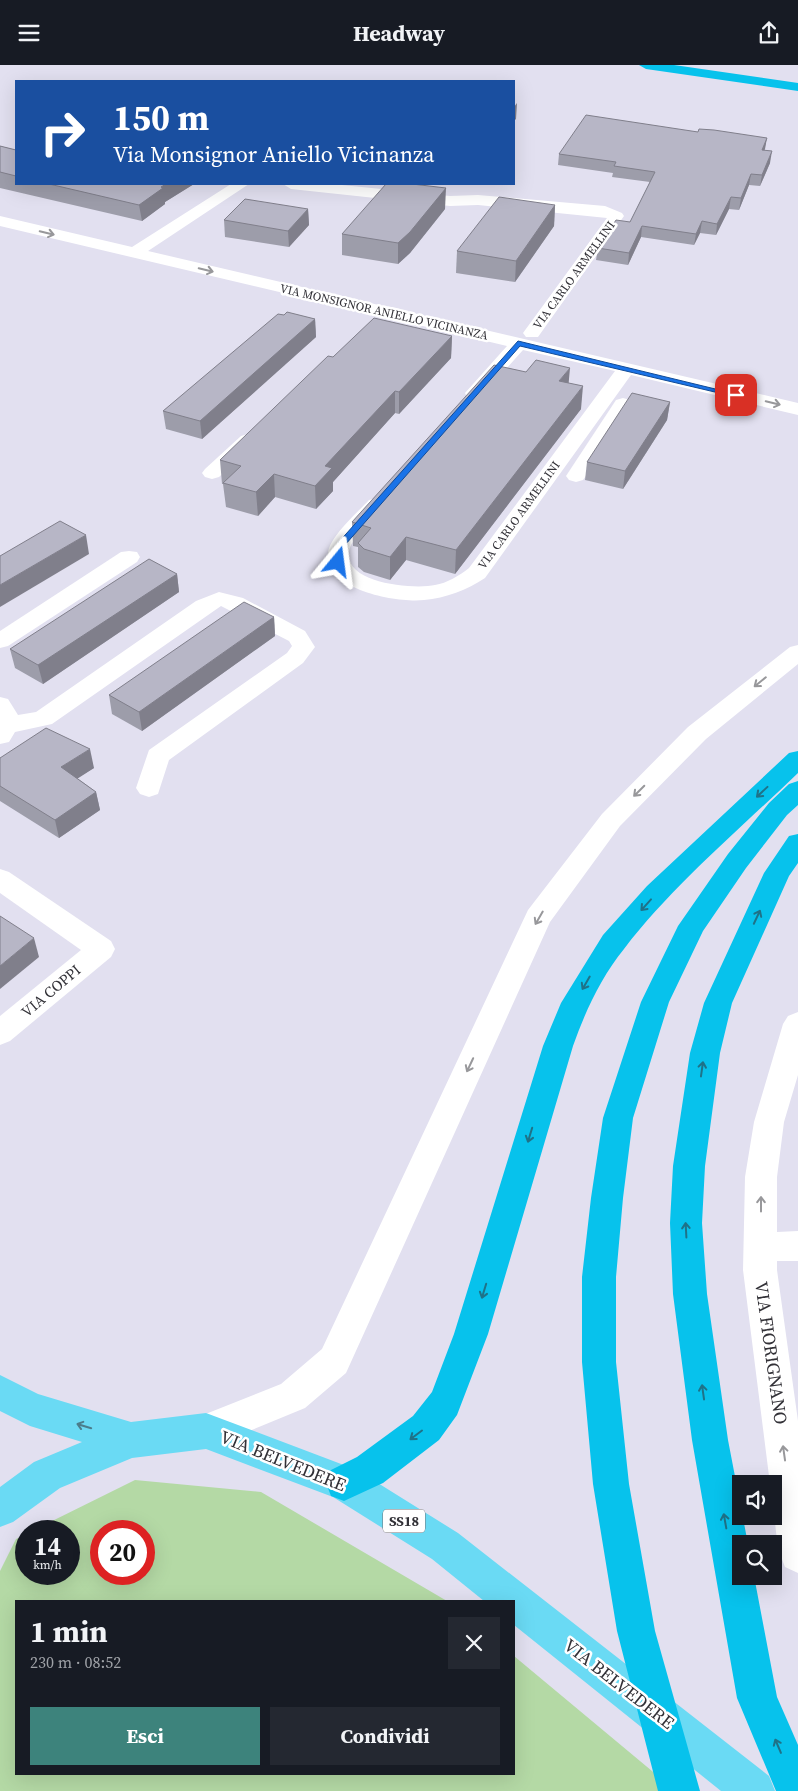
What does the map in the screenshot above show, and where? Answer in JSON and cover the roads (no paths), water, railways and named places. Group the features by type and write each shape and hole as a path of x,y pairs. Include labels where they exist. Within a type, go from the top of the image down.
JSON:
{"highway":[{"path":"646,65 798,87"},
{"path":"733,65 798,74"},
{"path":"713,74 748,83 798,91"},
{"path":"344,1483 370,1470 426,1428 445,1403 471,1333 558,1046 570,1011 588,980 613,942 657,893 798,759"},
{"path":"678,1791 636,1631 611,1484 599,1362 599,1277 618,1118 655,1002 692,926 737,861 778,809 798,790"},
{"path":"797,1791 758,1698 710,1440 690,1294 686,1223 689,1166 705,1053 718,1003 777,873 798,843"}],"main road":[{"name":"SS18","path":"0,1392 30,1409 131,1440"},
{"name":"VIA BELVEDERE","path":"0,1509 46,1475 131,1440 206,1431 344,1483 445,1546 513,1600"},
{"name":"VIA BELVEDERE","path":"515,1602 754,1791"}],"street":[{"path":"142,248 240,185"},
{"name":"VIA CARLO ARMELLINI","path":"300,185 450,201 478,200 605,211 616,215 525,338"},
{"name":"VIA MONSIGNOR ANIELLO VICINANZA","path":"0,208 142,248 383,311 525,338 798,395"},
{"name":"VIA MONSIGNOR ANIELLO VICINANZA","path":"0,221 142,248 525,338 634,371 798,409"},
{"path":"369,325 383,311"},
{"path":"462,407 525,338"},
{"path":"576,476 634,371"},
{"name":"VIA CARLO ARMELLINI","path":"390,488 341,544 338,551 338,562 349,575 389,592 405,594 431,592 460,585 477,573 634,371"},
{"path":"212,473 262,426"},
{"path":"0,641 129,557"},
{"path":"2,723 43,718 204,606 218,599 235,603 297,636 304,647 295,658 158,756 149,788"},
{"path":"206,1431 293,1397 334,1361 538,917 610,820 697,733 798,652"},
{"name":"VIA COPPI","path":"0,879 101,949 0,1033"},
{"name":"VIA FIORIGNANO","path":"798,1024 769,1122 761,1177 761,1259 798,1554"},
{"path":"761,1259 798,1246"}]}
